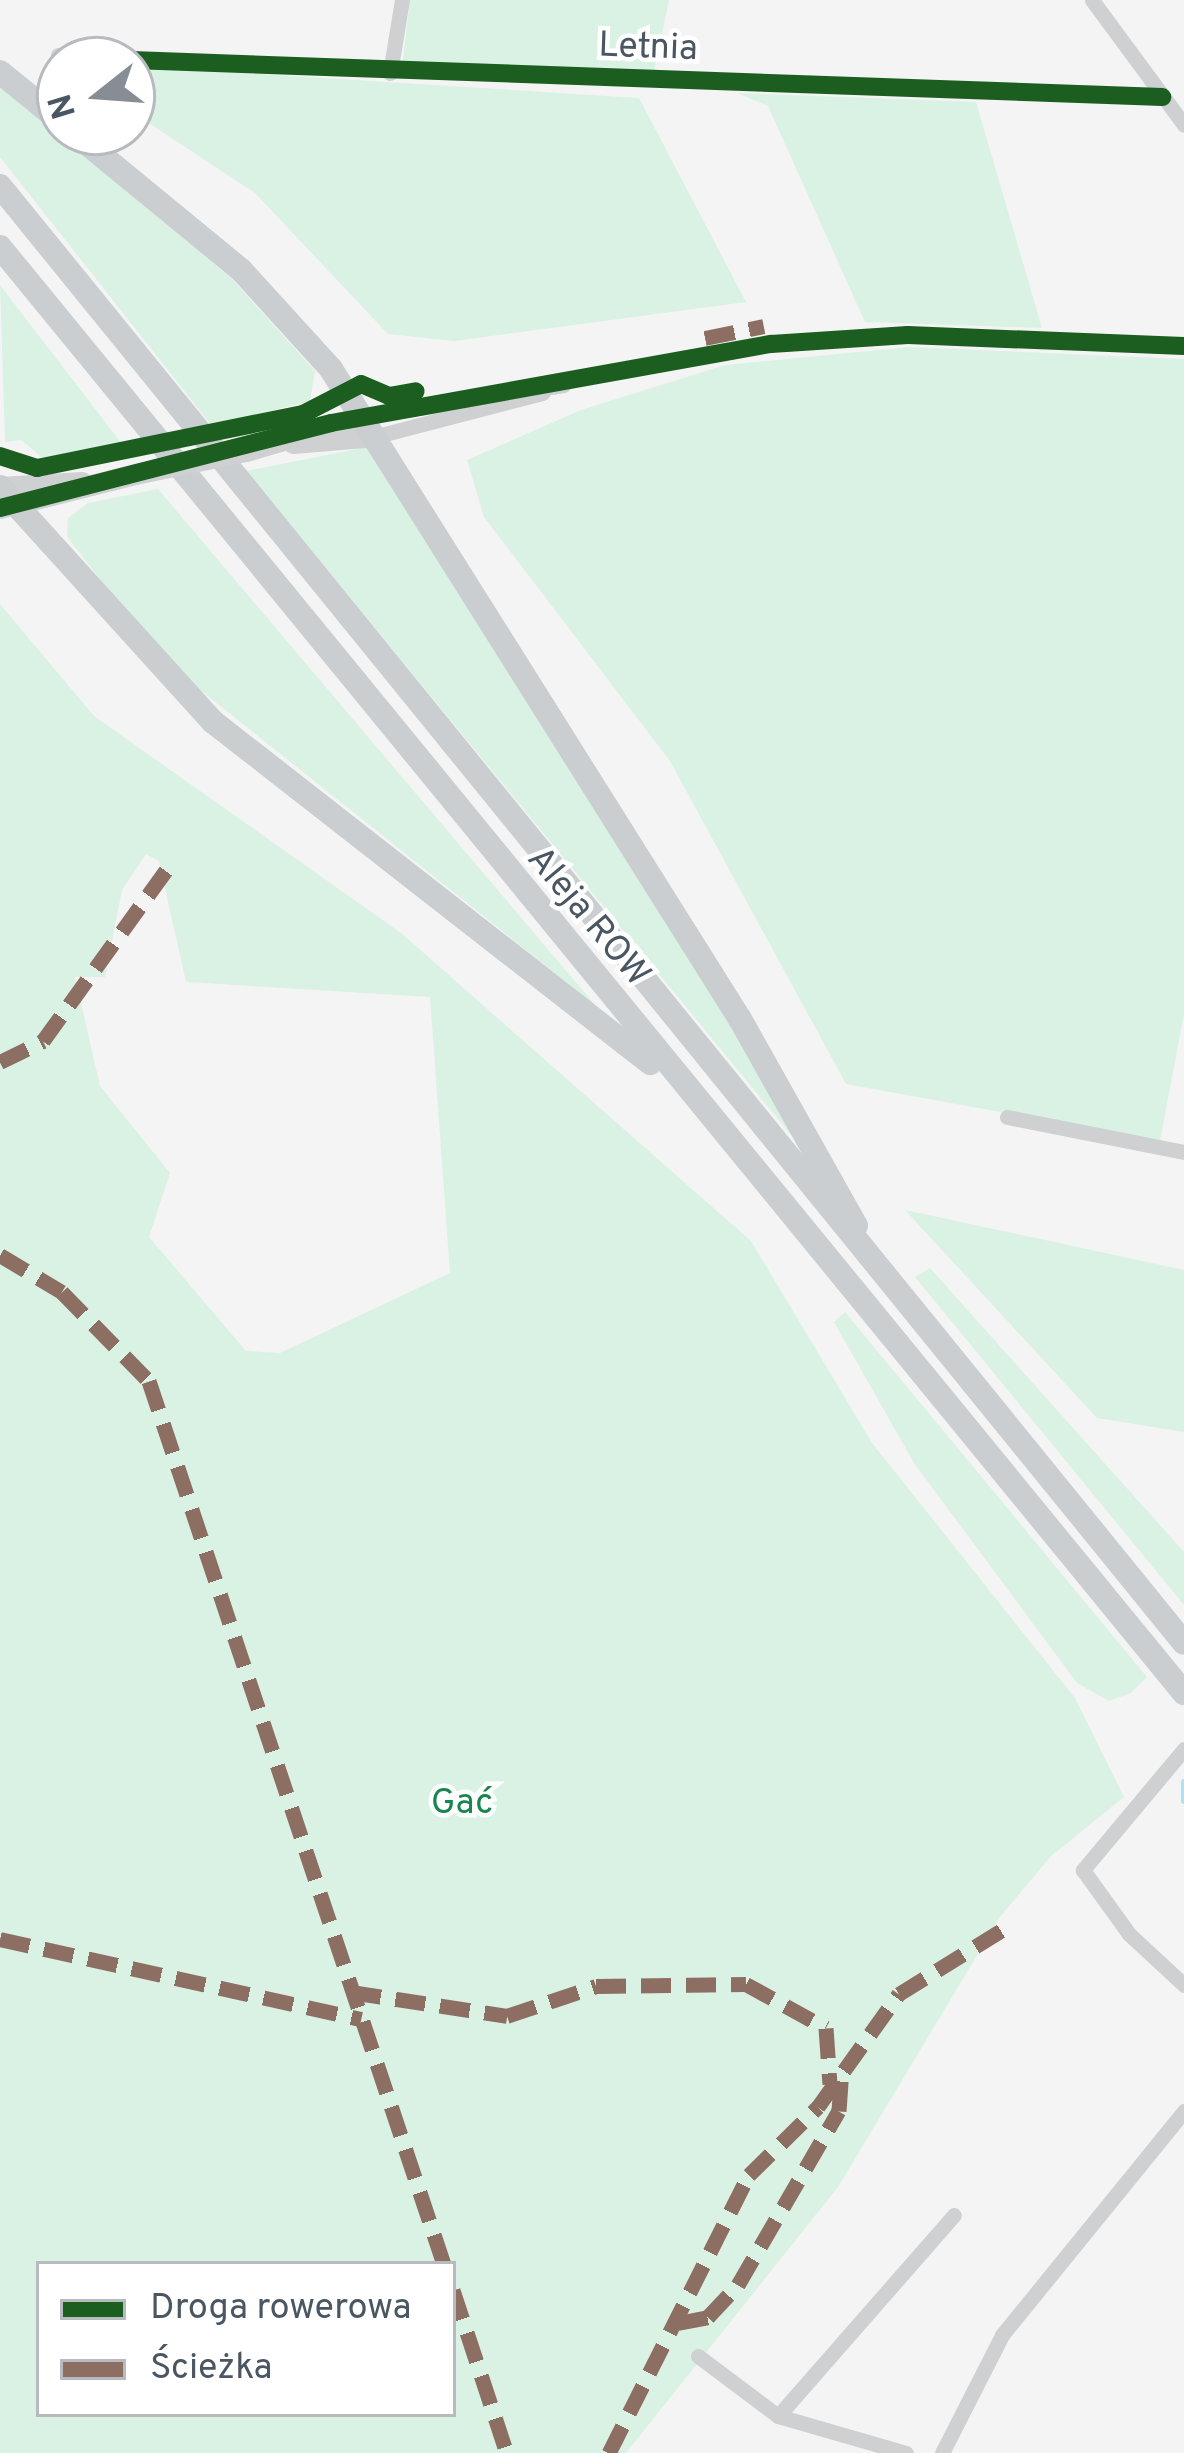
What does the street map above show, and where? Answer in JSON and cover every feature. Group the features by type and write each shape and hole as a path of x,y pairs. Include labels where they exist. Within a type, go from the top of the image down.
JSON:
{"main road":[{"path":"0,72 36,101"},
{"path":"102,156 242,270 370,427 740,1018 883,1276"},
{"name":"Aleja ROW","path":"0,186 1182,1641"},
{"name":"Aleja ROW","path":"0,247 1184,1693"},
{"path":"0,487 90,595 212,721 688,1092"}],"street":[{"path":"391,74 402,0"},
{"path":"1092,0 1184,125"},
{"name":"Letnia","path":"156,61 391,74 1162,97"},
{"path":"13,506 95,482 563,385 370,427"},
{"path":"0,487 95,482"},
{"path":"1007,1117 1184,1152"},
{"path":"1184,1749 1083,1870 1129,1934 1184,1984"},
{"path":"942,2453 1002,2335 1184,2111"},
{"path":"778,2416 954,2215"},
{"path":"698,2356 778,2416 906,2453"}],"green space":[{"path":"410,0 669,0 654,72 402,67"},
{"path":"156,68 639,98 746,302 454,341 388,334 255,193 156,128"},
{"path":"0,86 36,116 36,156 84,156 231,278 315,371 310,401 212,426 0,157"},
{"path":"737,93 976,102 1042,328 865,322 768,106"},
{"path":"0,285 122,444 44,459 21,440 5,442"},
{"path":"909,347 1184,359 1184,1014 1160,1141 846,1084 670,761 484,517 467,460 581,410 725,365"},
{"path":"367,447 645,885 815,1164 246,471"},
{"path":"158,489 596,1006 164,661 67,537 68,518 88,503"},
{"name":"Gać","path":"0,604 94,716 401,933 751,1241 872,1443 1075,1698 1124,1797 1051,1856 1000,1917 838,2187 626,2453 0,2453","holes":["146,854 159,861 186,982 430,997 450,1273 280,1353 246,1351 149,1237 170,1173 100,1086 75,977 105,977 122,890"]},
{"path":"905,1210 1184,1270 1184,1432 1097,1418"},
{"path":"930,1268 1184,1552 1184,1605 915,1277"},
{"path":"845,1312 1147,1677 1131,1693 1109,1701 1077,1683 914,1463 834,1322"}],"waterway":[{"path":"1184,1782 1184,1801"}],"marked path":[{"path":"705,338 764,326"},
{"path":"0,1062 43,1041 170,865"},
{"path":"0,1255 62,1292 149,1381 443,2261"},
{"path":"609,2453 749,2175 818,2107 899,1994 1004,1929"},
{"path":"0,1939 361,2019"},
{"path":"351,1992 507,2016 596,1986 746,1984 826,2028 830,2084"},
{"path":"678,2323 708,2317 738,2285 839,2111 842,2072"},
{"path":"456,2299 507,2453"}],"cycle path":[{"path":"156,61 1162,97"},
{"path":"0,508 331,423 771,344 908,335 1184,346"},
{"path":"0,456 37,468 303,414 361,384 389,396 416,391"}]}
